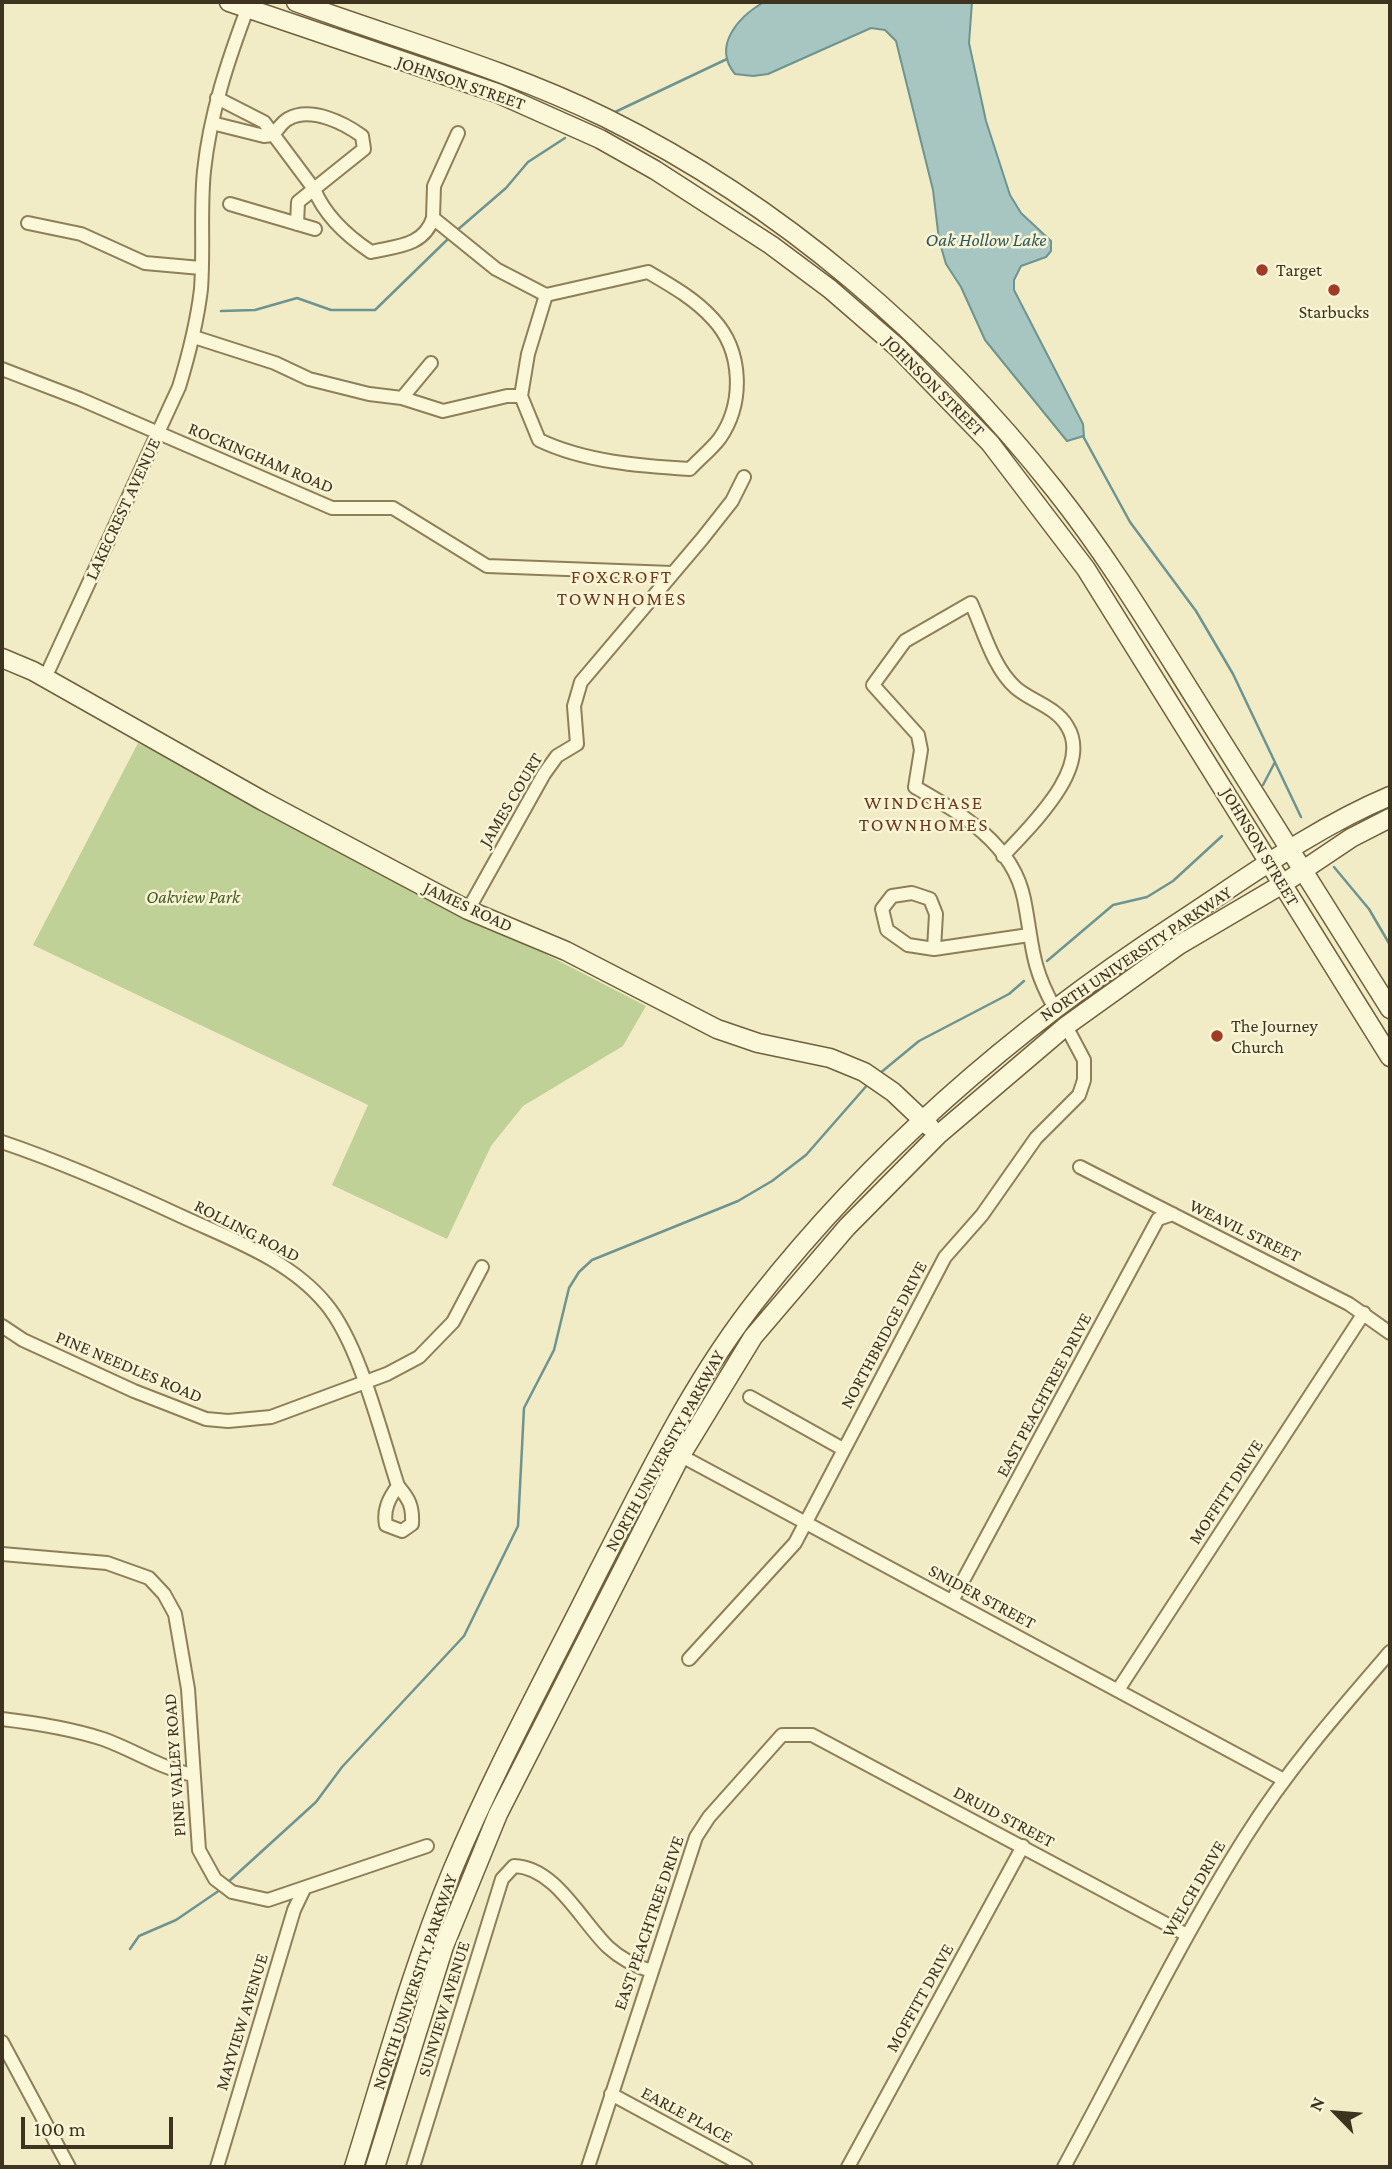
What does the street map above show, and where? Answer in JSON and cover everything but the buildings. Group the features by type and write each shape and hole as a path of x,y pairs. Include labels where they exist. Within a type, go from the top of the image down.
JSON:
{"main road":[{"name":"JOHNSON STREET","path":"229,2 249,4 327,37 497,93 600,139 739,223 830,289 945,394 1029,491 1119,617 1281,885 1390,1057"},
{"name":"JOHNSON STREET","path":"296,2 533,84 609,120 742,198 856,282 948,368 1058,493 1145,620 1390,1009"},
{"name":"JAMES ROAD","path":"2,658 45,678 263,801 468,911 566,951 717,1029 758,1043 847,1064 883,1084 938,1135"},
{"name":"NORTH UNIVERSITY PARKWAY","path":"354,2167 420,1955 456,1862 503,1758 663,1446 704,1374 758,1297 857,1185 924,1121 1054,1007 1290,849 1364,807 1390,796"},
{"name":"NORTH UNIVERSITY PARKWAY","path":"375,2167 417,2026 473,1871 525,1757 681,1455 753,1338 847,1227 938,1135 1066,1026 1179,945 1390,818"}],"street":[{"name":"LAKECREST AVENUE","path":"45,678 179,387 194,337 201,268 204,171 212,123 217,98 249,4"},
{"path":"217,98 264,122 314,188 322,206 349,236 371,252 414,242 429,231 433,218 434,186 458,134"},
{"path":"272,135 288,119 304,115 336,121 362,136 364,149 298,202 297,224"},
{"path":"212,123 272,135"},
{"path":"230,204 315,229"},
{"path":"433,218 496,269 546,295 649,272 686,294 715,320 726,338 737,371 738,398 719,440 690,469 642,466 553,447 539,440 521,396 528,354 546,295"},
{"path":"28,223 81,234 145,263 201,268"},
{"path":"194,337 275,363 309,380 369,394 402,398 443,411 507,396 521,396"},
{"path":"402,398 431,363"},
{"name":"ROCKINGHAM ROAD","path":"2,369 332,508 393,508 487,566 672,573"},
{"name":"JAMES COURT","path":"468,911 544,774 557,756 577,744 574,706 581,682 732,501 744,477"},
{"path":"1003,856 1061,790 1073,750 1068,726 1050,709 1015,687 1002,671 971,603 905,640 873,685 918,735 921,750 915,787 980,828 1003,856 1021,885 1034,967 1054,1007"},
{"path":"934,949 936,914 930,899 912,893 892,896 882,909 887,930 908,945 934,949 1029,935"},
{"name":"NORTHBRIDGE DRIVE","path":"689,1659 795,1544 945,1257 982,1215 1035,1138 1079,1096 1084,1080 1084,1060 1066,1026"},
{"name":"ROLLING ROAD","path":"2,1142 120,1188 240,1243 299,1277 328,1306 359,1364 398,1486"},
{"name":"WEAVIL STREET","path":"1080,1167 1363,1313 1390,1333"},
{"name":"EAST PEACHTREE DRIVE","path":"952,1601 1158,1219 1173,1214"},
{"name":"PINE NEEDLES ROAD","path":"2,1326 23,1340 134,1391 206,1419 228,1421 271,1417 404,1367 432,1346 453,1322 482,1267"},
{"name":"MOFFITT DRIVE","path":"1118,1690 1363,1313"},
{"path":"750,1397 844,1449"},
{"name":"SNIDER STREET","path":"663,1446 1284,1780"},
{"name":"PINE VALLEY ROAD","path":"2,1554 107,1563 149,1578 164,1594 175,1614 189,1702 199,1850 215,1880 232,1892 268,1900 427,1846"},
{"name":"WELCH DRIVE","path":"1063,2167 1187,1935 1246,1836 1328,1721 1390,1652"},
{"path":"2,1719 51,1724 104,1739 164,1769 193,1775"},
{"name":"EAST PEACHTREE DRIVE","path":"589,2167 696,1837 709,1817 782,1735 803,1733"},
{"name":"DRUID STREET","path":"803,1733 1023,1846 1187,1935"},
{"name":"MOFFITT DRIVE","path":"848,2167 1023,1846"},
{"name":"SUNVIEW AVENUE","path":"413,2167 502,1879 514,1866 530,1866 562,1894 611,1949 631,1964 651,1972"},
{"name":"MAYVIEW AVENUE","path":"217,2167 294,1910 304,1889"},
{"path":"2,2042 69,2167"},
{"name":"EARLE PLACE","path":"611,2094 747,2167"}],"green space":[{"name":"Oakview Park","path":"138,743 646,1006 623,1046 523,1106 491,1146 447,1239 332,1185 368,1105 33,945"}],"water":[{"name":"Oak Hollow Lake","path":"764,2 972,2 969,43 986,121 1010,195 1021,213 1051,241 1051,251 1046,257 1021,266 1014,280 1014,290 1083,424 1084,436 1067,441 985,340 961,287 946,264 939,240 933,190 896,41 885,30 871,28 768,74 735,74 726,53 731,33 745,16"}],"waterway":[{"path":"613,113 727,59"},
{"path":"455,232 506,188 528,162 565,138"},
{"path":"221,311 255,310 297,298 331,310 375,310 450,237"},
{"path":"1083,436 1130,522 1196,611 1233,674 1301,817"},
{"path":"1263,785 1275,762"},
{"path":"1047,961 1113,905 1147,897 1173,881 1222,836"},
{"path":"1334,867 1369,909 1390,945"},
{"path":"879,1074 919,1041 1009,994 1024,981"},
{"path":"227,1883 316,1802 342,1767 464,1636 518,1526 524,1408 554,1350 569,1288 579,1272 592,1260 738,1201 772,1181 806,1155 869,1083"},
{"path":"130,1949 139,1936 176,1920 220,1890"}],"place":[{"name":"Target","path":"1262,270"},
{"name":"Starbucks","path":"1334,290"},
{"name":"The Journey Church","path":"1217,1036"}],"district":[{"name":"FOXCROFT TOWNHOMES","path":"622,588"},
{"name":"WINDCHASE TOWNHOMES","path":"924,814"}]}
